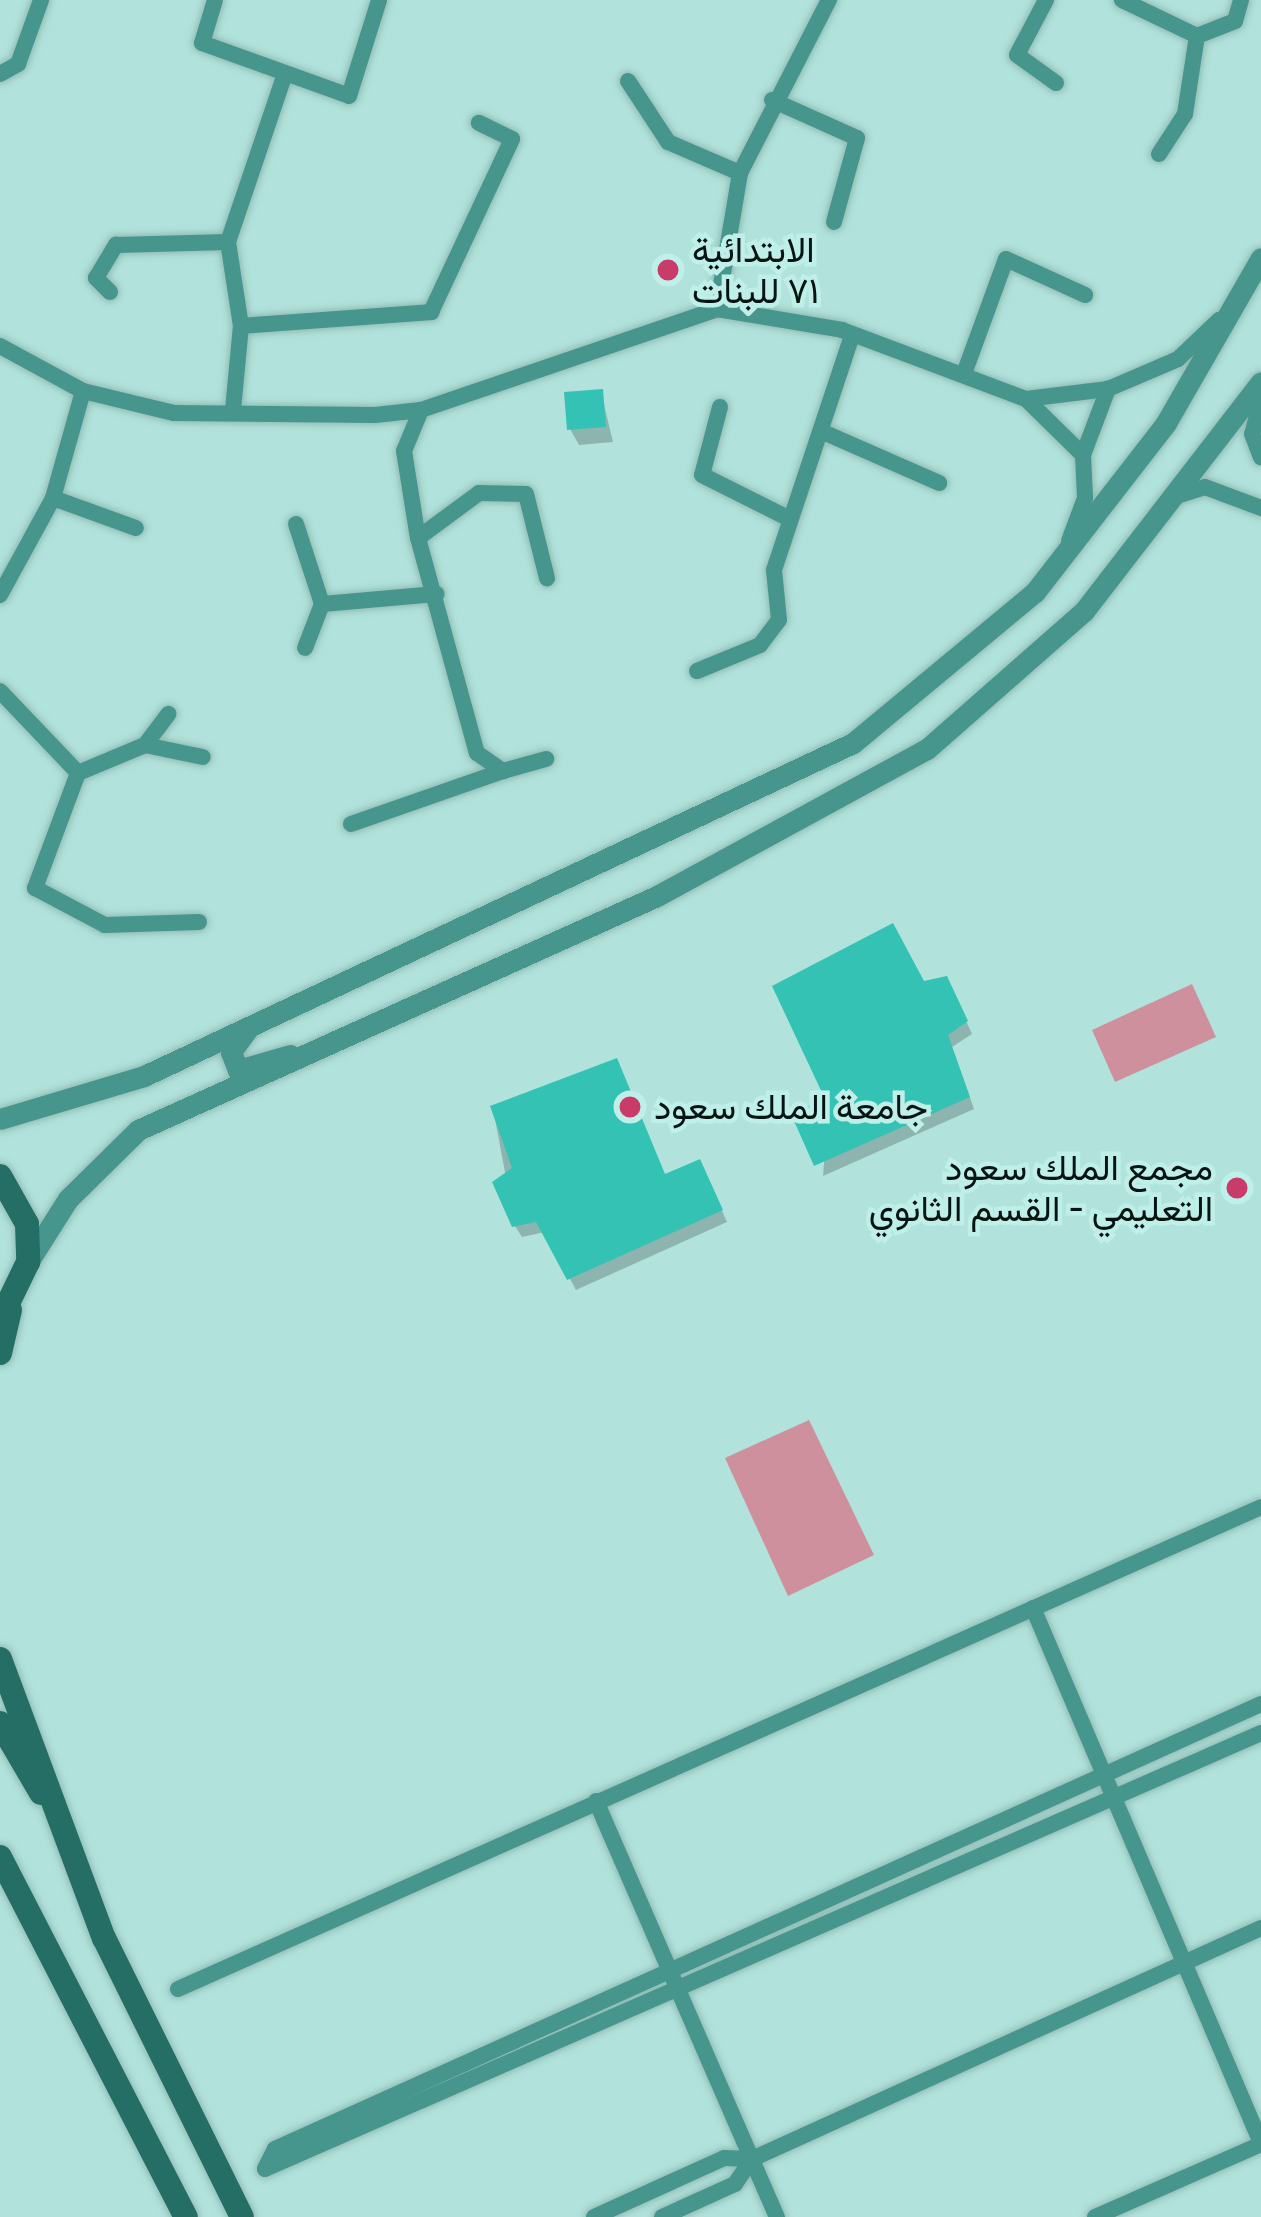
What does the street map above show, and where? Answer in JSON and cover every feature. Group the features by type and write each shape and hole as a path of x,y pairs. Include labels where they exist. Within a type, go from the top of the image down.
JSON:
{"main road":[{"path":"0,1176 27,1224 28,1262 5,1315 0,1353"},
{"path":"0,1660 134,2006 242,2217"},
{"path":"0,1723 57,1814"},
{"path":"0,1857 186,2217"}],"street":[{"path":"0,74 18,64 41,0"},
{"path":"215,0 202,43 349,96 380,0"},
{"path":"717,309 740,173 772,100 829,0"},
{"path":"1046,0 1017,56 1057,82"},
{"path":"1122,0 1197,36 1235,21 1241,0"},
{"path":"1159,154 1185,114 1197,36"},
{"path":"232,410 242,326 228,242 285,74"},
{"path":"628,81 668,142 740,173"},
{"path":"772,100 857,138 834,222"},
{"path":"242,326 431,312 512,139 479,123"},
{"path":"110,292 96,278 116,245 228,242"},
{"path":"965,371 1006,259 1085,295"},
{"path":"0,1119 76,1104 854,743 966,660 1064,556 1166,423 1261,259"},
{"path":"1026,399 1108,389 1178,359 1233,307"},
{"path":"0,346 83,391 174,412 421,410 717,309 852,336 965,371 1026,399 1083,455"},
{"path":"697,671 760,645 779,620 774,569 852,336"},
{"path":"28,1262 68,1198 127,1137 321,1053 884,778 1037,659 1177,496 1261,382"},
{"path":"1064,556 1085,498 1083,455 1108,389"},
{"path":"0,595 6,569 53,498 83,391"},
{"path":"1261,399 1252,434 1261,457"},
{"path":"720,407 702,475 788,518"},
{"path":"421,410 404,451 418,538 477,752 502,771"},
{"path":"823,432 939,483"},
{"path":"1177,496 1222,490 1261,508"},
{"path":"418,538 479,493 526,494 547,578"},
{"path":"53,498 136,528"},
{"path":"296,524 322,604 305,648"},
{"path":"322,604 436,594"},
{"path":"0,692 77,773"},
{"path":"168,714 145,745 77,773 34,888 105,925 199,922"},
{"path":"145,745 203,757"},
{"path":"351,824 546,759"},
{"path":"249,1026 231,1052 238,1070 321,1053"},
{"path":"178,1989 1261,1508"},
{"path":"1033,1608 1261,2143 1097,2216"},
{"path":"1261,1704 275,2150 266,2169 677,1995 1261,1733"},
{"path":"596,1801 777,2217"},
{"path":"593,2217 724,2158 752,2159 1261,1928"},
{"path":"662,2217 735,2184 752,2159"}],"shaded area":[{"path":"1192,984 1216,1037 1115,1082 1092,1030"},
{"path":"809,1420 874,1555 788,1596 725,1458"}],"building":[{"path":"603,389 606,427 567,430 564,392"},
{"path":"893,923 924,981 947,976 968,1021 948,1035 970,1097 814,1166 791,1114 825,1099 772,986"},
{"path":"617,1058 665,1174 700,1159 723,1210 567,1280 536,1222 512,1227 492,1182 512,1168 490,1106"}],"place":[{"name":"الابتدائية ٧١ للبنات","path":"668,270"},
{"name":"جامعة الملك سعود","path":"630,1107"},
{"name":"مجمع الملك سعود التعليمي - القسم الثانوي","path":"1237,1188"}]}
